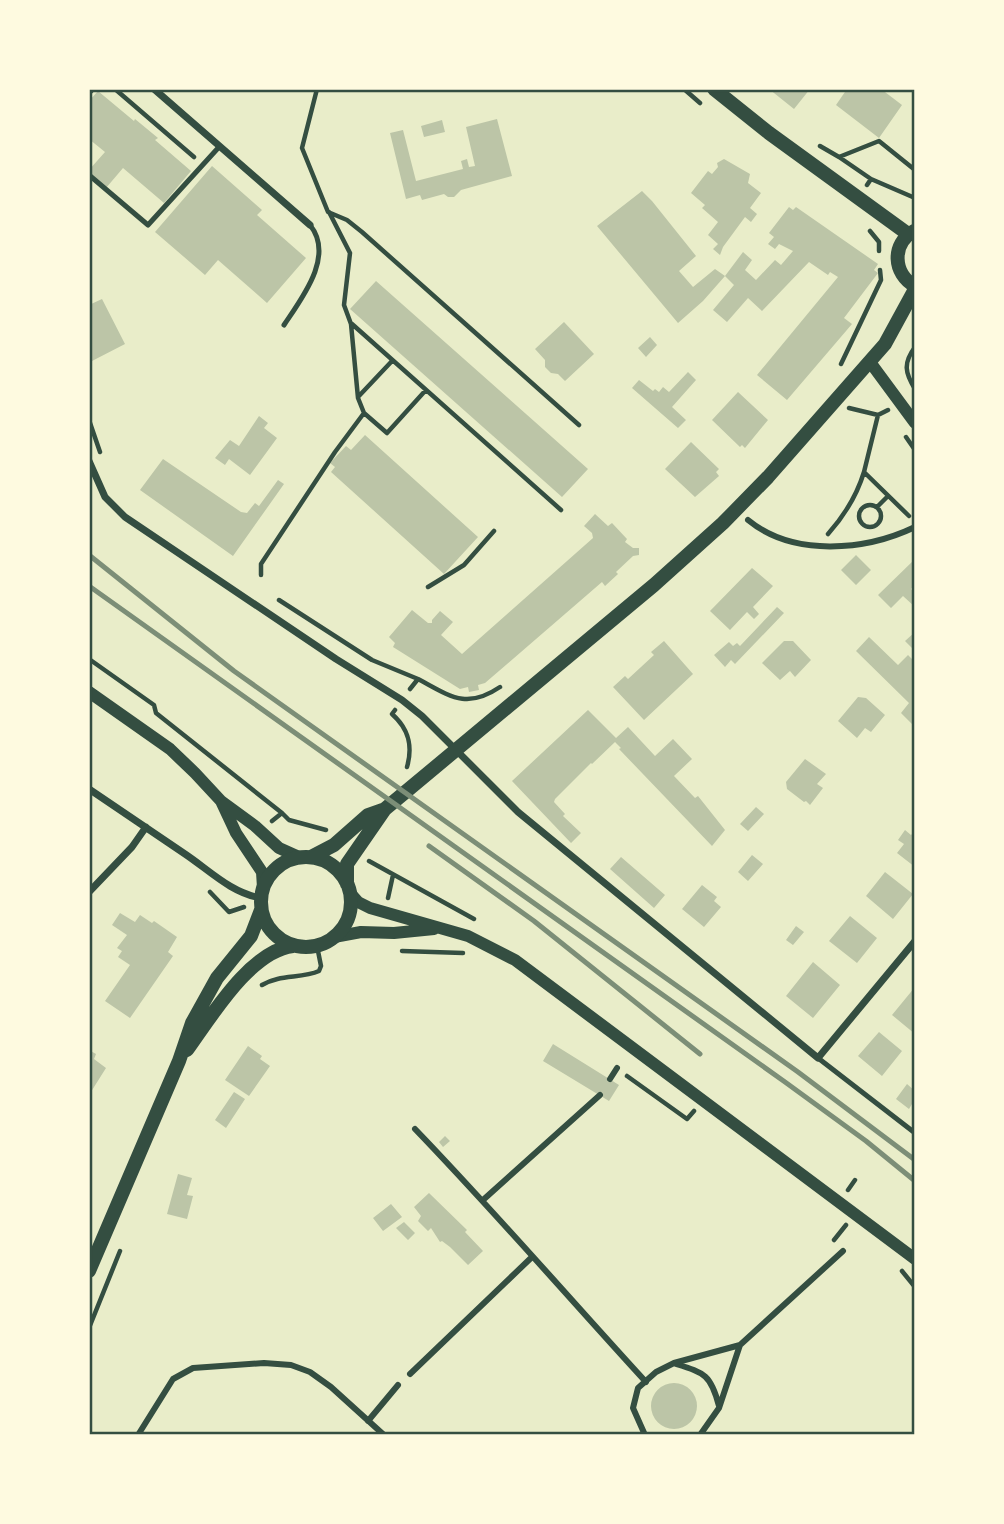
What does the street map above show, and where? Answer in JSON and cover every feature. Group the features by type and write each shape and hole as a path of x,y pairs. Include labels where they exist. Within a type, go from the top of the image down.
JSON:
{"main road":[{"path":"179,1061 219,1006 270,953 293,946 317,946 334,937 348,917 347,864 385,809 710,535 768,477 889,338 915,288 906,281 897,264 899,248 911,232 745,115 714,89"},
{"path":"89,1271 179,1061 192,1023 205,996 258,924 257,902 276,867 334,845 368,815 385,809"},
{"path":"305,857 324,860 335,867 349,888"},
{"path":"257,902 272,932 293,946"}],"street":[{"path":"154,89 310,225"},
{"path":"870,362 915,423"},
{"path":"89,461 105,497 125,517 336,659 402,700 422,716 518,812 818,1058 915,941"},
{"path":"748,520 778,538 817,544 862,545 915,525"},
{"path":"89,692 170,750 221,801 255,825 279,848 305,857"},
{"path":"89,789 200,864 219,880 257,902 262,872 236,833 221,801"},
{"path":"89,892 132,847 146,827"},
{"path":"349,888 358,902 370,908 478,939 515,960 915,1259"},
{"path":"334,937 361,932 394,933 439,928"},
{"path":"610,1079 617,1068"},
{"path":"483,1200 600,1095"},
{"path":"415,1129 483,1200 646,1382"},
{"path":"644,1435 634,1408 638,1388 656,1372 674,1363 740,1345 842,1251"},
{"path":"410,1374 532,1257"},
{"path":"701,1435 719,1408 740,1345"},
{"path":"674,1363 702,1372 713,1384 719,1408"},
{"path":"138,1435 173,1380 193,1368 217,1365 291,1365 310,1372 331,1387 384,1435"},
{"path":"368,1420 398,1385"}],"lane":[{"path":"89,93 93,89"},
{"path":"89,175 148,225 219,147"},
{"path":"284,325 309,286 318,262 319,241 310,225"},
{"path":"818,1058 915,1133"}],"path":[{"path":"115,89 202,165"},
{"path":"317,89 302,148 328,212 350,253 344,305 351,324 358,398 364,413 387,433 425,391"},
{"path":"813,141 872,179 915,198"},
{"path":"839,157 879,141 915,170"},
{"path":"866,186 872,179"},
{"path":"328,212 347,220 362,232 579,425"},
{"path":"864,227 873,233 879,242 879,254"},
{"path":"836,370 843,362 881,280 880,267"},
{"path":"351,324 561,510"},
{"path":"915,347 907,357 906,370 915,389"},
{"path":"358,398 393,361"},
{"path":"846,406 877,415 888,410"},
{"path":"261,575 261,564 364,413"},
{"path":"817,544 834,528 860,486 877,415"},
{"path":"89,420 103,458"},
{"path":"864,472 915,525"},
{"path":"877,507 888,496"},
{"path":"858,515 865,505 877,507"},
{"path":"846,511 858,515 864,525 874,526 880,518 877,507"},
{"path":"428,587 464,565 494,531"},
{"path":"274,597 372,660 464,700 474,701 506,684"},
{"path":"89,659 154,705 156,713 289,820 317,827 333,835"},
{"path":"400,777 407,768 410,745 407,732 392,714 418,679"},
{"path":"266,826 282,813"},
{"path":"362,856 393,875 386,906"},
{"path":"229,912 242,908"},
{"path":"257,988 280,978 309,976 319,971 321,966 317,946"},
{"path":"391,951 472,955"},
{"path":"617,1068 687,1119 693,1113 683,1105"},
{"path":"89,1328 120,1251"}],"building":[{"path":"769,89 810,89 794,109"},
{"path":"847,89 881,89 902,105 879,138 836,105"},
{"path":"98,91 158,138 155,140 191,171 164,203 123,168 106,188 89,174 89,170 105,152 89,139 89,101"},
{"path":"497,119 512,176 461,190 454,197 444,194 422,200 420,195 406,199 390,133 403,130 416,181 463,169 461,161 467,159 469,167 475,166 466,127"},
{"path":"442,120 445,132 424,137 421,126"},
{"path":"724,159 750,174 748,183 761,193 750,208 757,214 751,222 745,217 720,255 713,249 718,244 708,235 718,222 702,208 705,205 691,193 708,171 712,174 718,167 717,163"},
{"path":"212,166 262,210 257,215 306,258 267,303 218,260 205,275 155,232"},
{"path":"642,191 696,256 679,271 693,287 715,269 725,276 703,301 678,323 597,226"},
{"path":"789,207 793,210 796,207 878,264 874,270 878,273 844,318 852,324 787,400 757,375 838,277 830,272 828,275 809,262 762,311 748,298 727,322 713,310 734,285 725,276 743,252 752,260 745,270 756,280 775,260 781,265 793,251 779,244 775,249 768,244 774,237 769,233"},
{"path":"376,281 588,469 562,497 350,309"},
{"path":"102,299 125,344 92,361 89,356 89,305"},
{"path":"564,322 594,354 565,381 545,367 545,360 535,349"},
{"path":"650,337 657,345 646,357 638,348"},
{"path":"688,372 696,380 672,407 686,420 678,428 632,388 639,380 653,391 655,389 659,392 663,387 669,392"},
{"path":"738,392 768,420 745,448 742,445 740,447 712,420"},
{"path":"259,416 268,423 264,428 277,438 250,475 229,459 225,465 215,458 230,440 239,446"},
{"path":"365,435 478,537 444,574 331,472 335,467 330,463 346,446 351,450"},
{"path":"691,442 719,469 716,472 719,476 695,497 665,469"},
{"path":"163,459 241,512 247,513 255,503 259,506 278,480 284,484 233,556 140,490"},
{"path":"595,514 608,526 612,523 627,539 625,542 633,548 639,548 639,555 633,556 605,586 602,582 485,683 478,685 479,690 469,692 468,687 460,689 393,647 395,643 389,637 412,610 428,623 432,623 440,611 453,622 441,635 462,654 593,538 592,533 584,526"},
{"path":"856,555 871,570 856,585 841,570"},
{"path":"915,559 915,585 911,589 915,593 915,607 903,596 891,608 878,595"},
{"path":"752,568 773,586 753,607 759,614 754,619 747,612 730,630 710,611"},
{"path":"777,607 784,613 735,664 731,660 725,667 714,655 729,642 733,646 737,643 740,646"},
{"path":"915,632 915,651 905,641"},
{"path":"869,637 898,665 908,655 915,662 915,727 901,713 909,703 856,651"},
{"path":"664,641 693,674 644,720 613,687 625,676 628,679 654,655 651,652"},
{"path":"784,641 793,641 811,660 795,677 790,671 780,680 762,663"},
{"path":"858,697 866,698 885,715 871,732 865,728 857,738 838,721"},
{"path":"588,710 616,738 628,727 655,756 673,739 692,759 674,776 695,798 698,796 725,830 712,846 615,742 555,799 554,802 565,814 563,816 581,833 571,843 512,781"},
{"path":"805,759 826,774 817,784 823,788 810,805 787,789 786,782"},
{"path":"756,807 764,814 748,831 740,824"},
{"path":"905,830 911,835 915,831 915,867 897,853 904,844 898,840"},
{"path":"752,855 763,864 748,881 738,872"},
{"path":"621,857 665,895 654,908 610,869"},
{"path":"885,872 913,894 893,919 866,896"},
{"path":"702,885 717,897 714,901 721,907 704,927 682,909"},
{"path":"120,913 135,922 140,915 177,937 168,952 173,956 130,1018 105,1001 130,965 118,957 122,951 117,948 127,935 112,925"},
{"path":"850,916 877,938 857,963 829,941"},
{"path":"796,926 804,932 793,945 786,940"},
{"path":"813,962 840,985 813,1018 786,996"},
{"path":"915,987 915,1034 892,1015"},
{"path":"879,1032 902,1051 882,1076 858,1056"},
{"path":"553,1044 619,1085 609,1101 543,1061"},
{"path":"248,1046 270,1066 249,1096 225,1080"},
{"path":"89,1050 96,1054 94,1059 106,1068 89,1095"},
{"path":"907,1084 915,1091 915,1106 912,1104 909,1109 896,1099"},
{"path":"234,1092 245,1099 226,1128 215,1120"},
{"path":"445,1136 450,1141 443,1147 439,1142"},
{"path":"178,1174 192,1178 187,1195 193,1196 187,1219 167,1214"},
{"path":"429,1193 467,1230 465,1232 483,1251 468,1265 450,1247 440,1242 431,1228 428,1231 418,1221 421,1216 414,1207"},
{"path":"391,1204 402,1217 383,1231 373,1218"},
{"path":"404,1222 415,1233 408,1240 396,1228"},
{"path":"674,1383 690,1390 697,1406 690,1422 674,1429 658,1422 651,1406 658,1390"}],"railway":[{"path":"89,555 234,671 798,1072 915,1160"},
{"path":"89,586 785,1082 866,1141 915,1181"},
{"path":"429,846 534,921 700,1054"}]}
